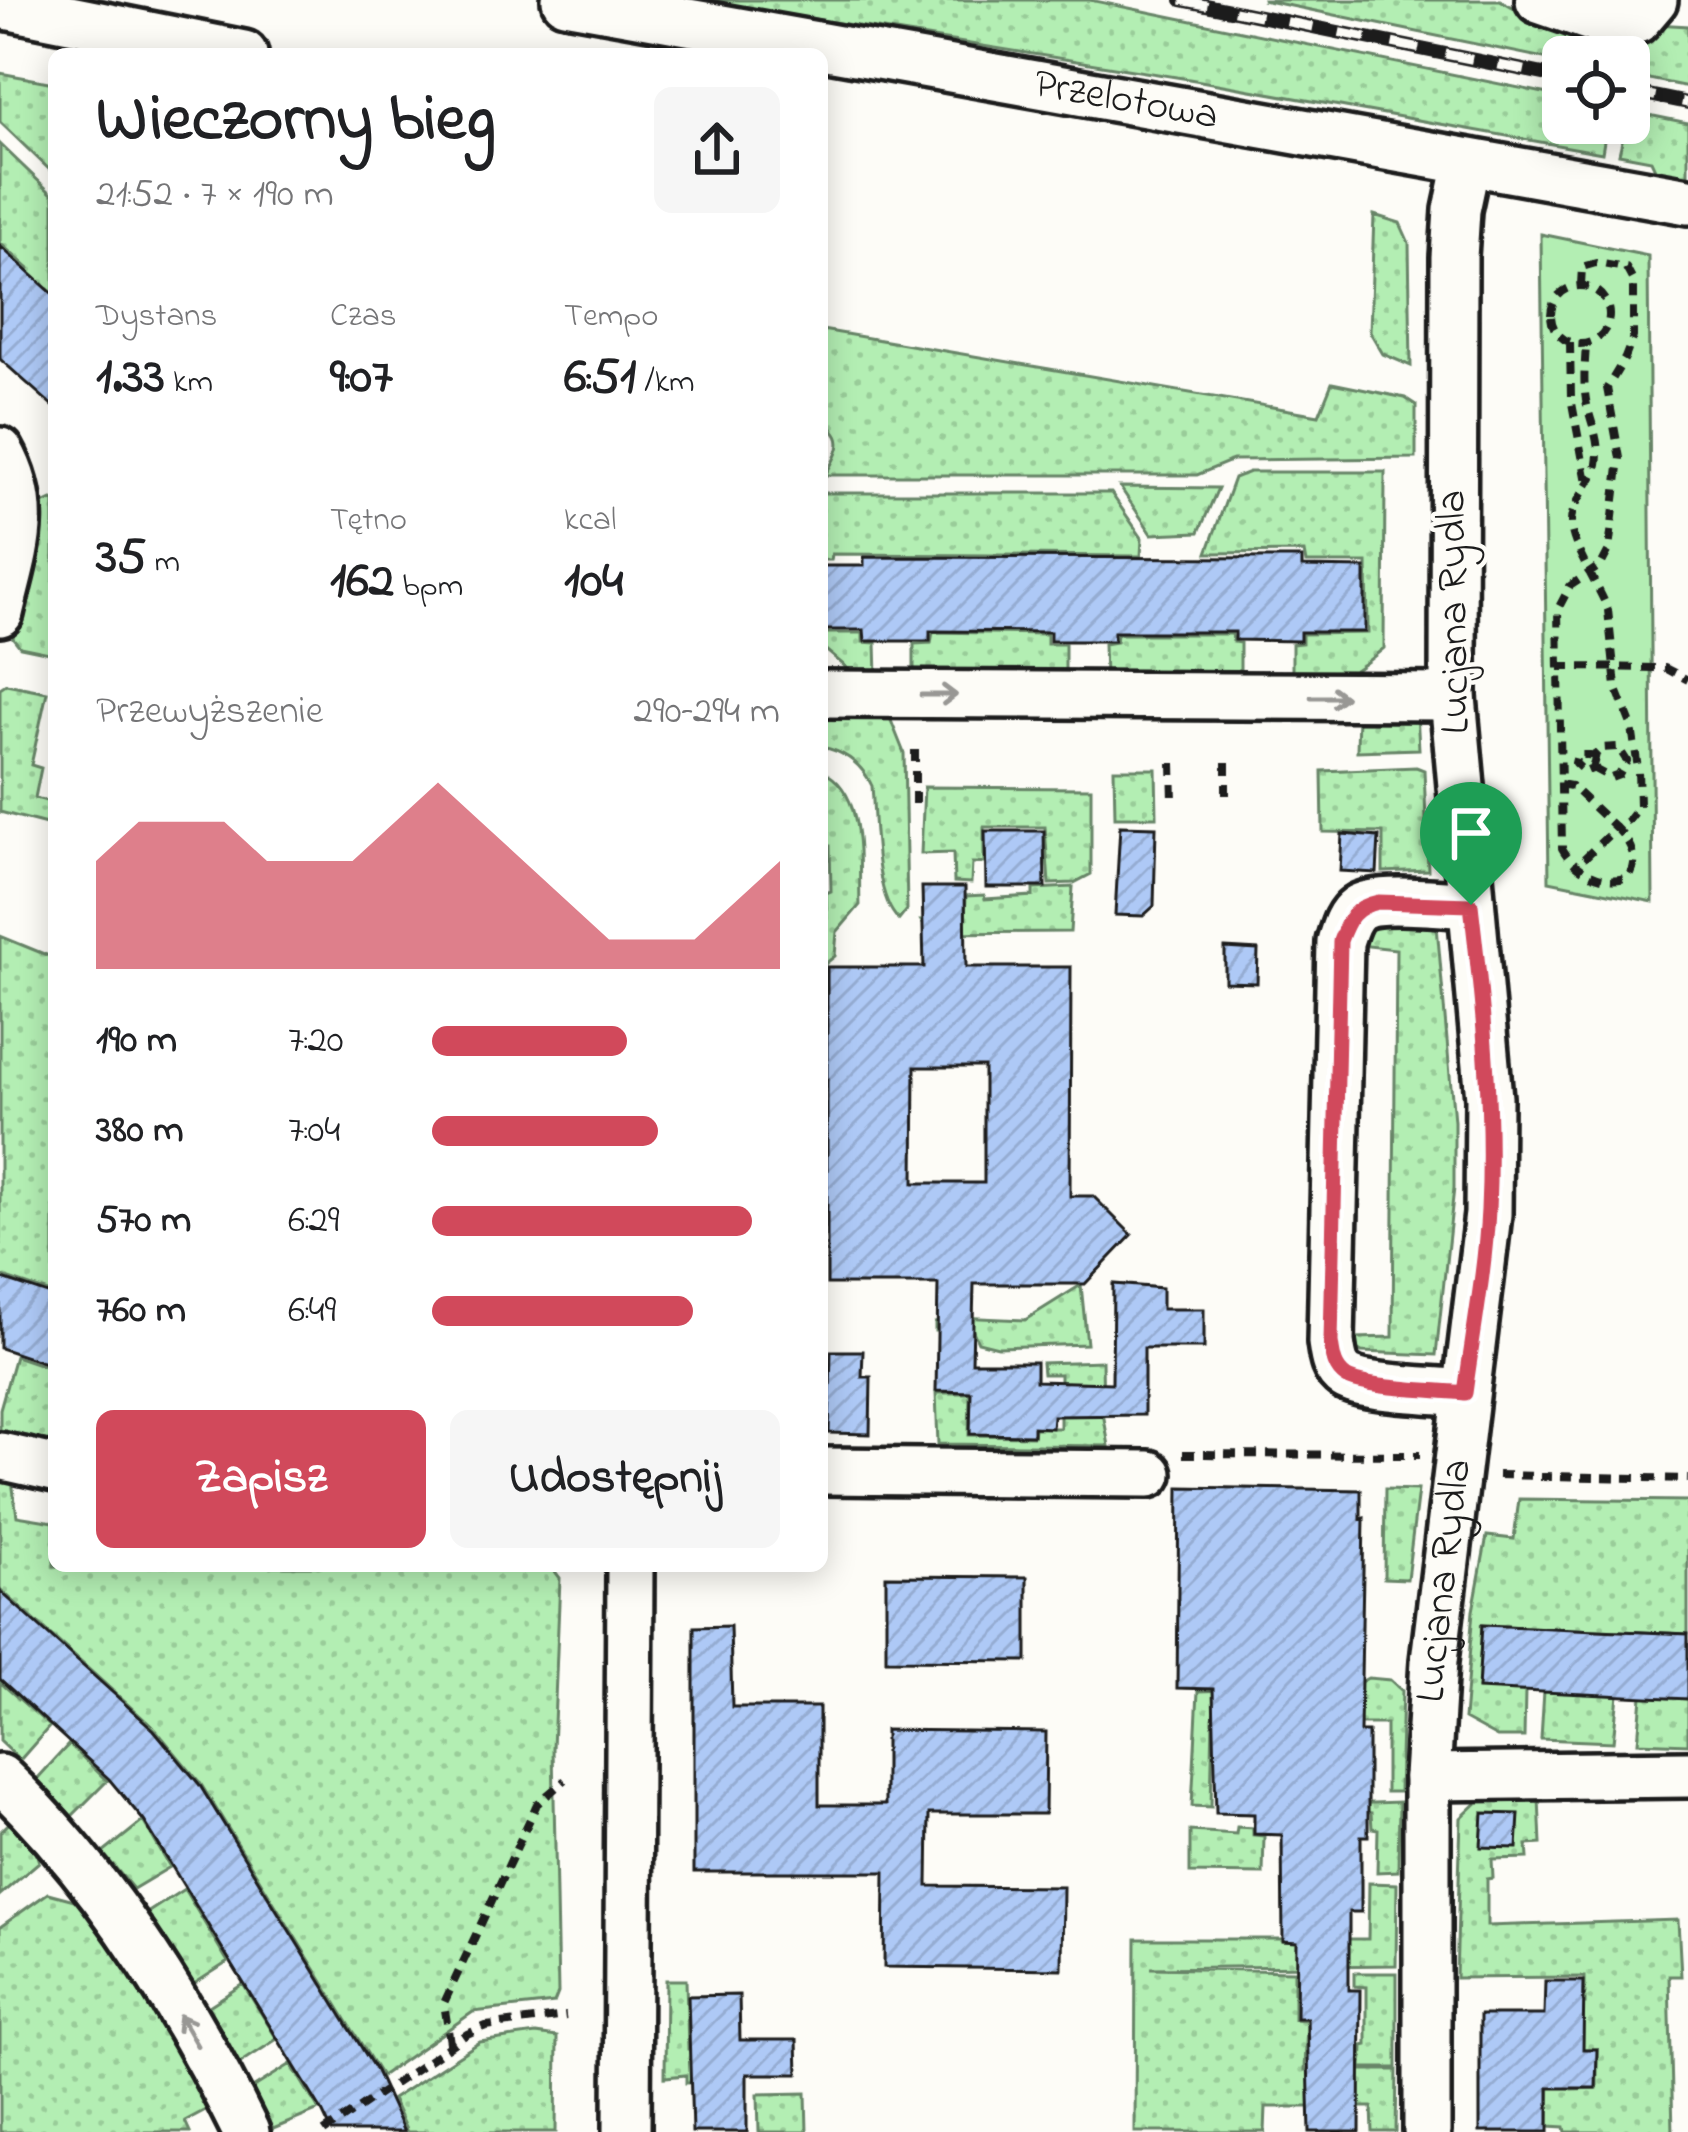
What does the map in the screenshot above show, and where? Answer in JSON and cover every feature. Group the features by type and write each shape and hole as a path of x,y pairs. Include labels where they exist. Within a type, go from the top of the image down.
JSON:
{"street":[{"name":"Przelotowa","path":"565,0 649,36 726,48"},
{"path":"1539,0 1591,18 1637,20 1654,0"},
{"path":"0,5 214,48"},
{"name":"Przelotowa","path":"828,64 1688,201"},
{"name":"Lucjana Rydla","path":"1427,2132 1427,1777 1434,1661 1488,1214 1490,1150 1481,994 1453,697 1454,257 1457,209 1467,163"},
{"path":"0,451 21,507 21,525 0,613"},
{"path":"828,694 1453,697"},
{"path":"1465,1393 1360,1383 1343,1376 1334,1362 1331,1342 1340,941 1359,906 1378,902 1471,905"},
{"path":"0,1456 48,1467"},
{"path":"828,1471 1149,1474"},
{"path":"627,2132 630,1572"},
{"path":"1427,1777 1688,1774"},
{"path":"0,1778 56,1834 97,1885 173,2002 246,2132"}],"path":[{"path":"1561,784 1571,786 1616,827 1633,850 1634,866 1628,877 1614,881 1576,866 1562,848 1559,667 1559,603 1570,586 1604,562 1610,550 1620,458 1607,388 1630,347 1633,313 1633,281 1625,268 1585,264 1581,285"},
{"path":"1581,285 1601,294 1610,314 1604,333 1586,344 1570,342 1553,327 1552,303 1569,287 1581,285"},
{"path":"1610,314 1633,313"},
{"path":"1570,342 1571,398 1588,484"},
{"path":"1576,866 1639,806 1632,727 1616,686 1608,610 1571,522 1596,469 1597,450 1586,401 1586,344"},
{"path":"1559,667 1665,668 1688,680"},
{"path":"914,804 915,745"},
{"path":"1610,746 1632,761 1611,778 1603,776 1594,762 1596,754 1610,746"},
{"path":"1226,762 1226,802"},
{"path":"1172,763 1173,801"},
{"path":"1486,1475 1688,1479"},
{"path":"450,2042 445,2003 537,1804 565,1780"},
{"path":"324,2132 450,2042 486,2026 566,2016"}],"green space":[{"path":"695,0 1090,0 1542,93 1542,142 1195,80"},
{"path":"1262,0 1500,0 1565,36 1542,36 1542,58"},
{"path":"1655,24 1688,26 1688,87 1650,79 1649,36"},
{"path":"0,73 48,82 48,168 0,122"},
{"path":"1650,115 1688,123 1688,179 1657,173 1651,160 1619,154 1621,144 1650,144"},
{"path":"0,144 48,190 48,289 42,294 23,277 29,269 0,243"},
{"path":"1552,144 1604,144 1602,153"},
{"path":"1374,215 1400,223 1409,243 1411,366 1383,354 1370,332"},
{"path":"1541,234 1648,256 1653,902 1549,881"},
{"path":"828,331 1319,415 1332,383 1405,398 1416,405 1416,458 1233,460 1197,475 828,475 838,449 828,422"},
{"path":"1249,472 1385,472 1384,648 1342,678 1292,687 1292,644 1302,643 1302,634 1368,633 1367,563 1306,563 1304,552 1207,553 1234,478"},
{"path":"1120,487 1218,488 1199,532 1152,534"},
{"path":"828,493 1111,493 1142,538 1141,556 832,554 831,560"},
{"path":"48,502 48,653 20,647 13,638 41,505"},
{"path":"933,632 1047,634 1047,644 1065,644 1065,679 914,677 914,644 931,643"},
{"path":"828,633 863,633 863,642 876,643 877,677 859,678 828,652"},
{"path":"1117,634 1232,634 1233,642 1240,643 1240,678 1105,678 1104,644 1116,642"},
{"path":"6,684 47,692 31,765 41,768 35,798 48,801 48,824 0,812 0,688"},
{"path":"888,713 904,753 907,910 899,920 880,877 872,786 852,760 828,749 828,714"},
{"path":"1417,713 1419,749 1357,751 1358,714"},
{"path":"1114,769 1156,769 1157,817 1115,817"},
{"path":"1424,770 1428,870 1383,872 1383,833 1323,832 1322,771"},
{"path":"828,775 847,795 853,812 860,905 837,932 835,956 828,962 831,891"},
{"path":"924,787 1091,788 1091,874 1074,883 1049,884 1045,827 984,827 984,863 972,863 971,883 954,882 953,853 921,854"},
{"path":"1073,887 1070,932 929,933 921,921 965,920 966,896 1033,896 1033,889"},
{"path":"1383,921 1437,926 1454,1121 1454,1188 1436,1355 1355,1348 1355,1338 1393,1337 1396,949 1359,945 1367,928"},
{"path":"0,936 48,956 48,1292 0,1276"},
{"path":"1081,1285 1087,1344 998,1347 978,1342 973,1331 935,1331 935,1323 957,1317 1025,1320"},
{"path":"15,1356 48,1367 48,1441 0,1430 0,1409"},
{"path":"1102,1361 1109,1446 938,1444 936,1393 970,1393 969,1435 1033,1436 1034,1428 1060,1428 1060,1374 1043,1374 1042,1363"},
{"path":"0,1471 11,1474 17,1516 48,1521 48,1572 556,1572 560,1578 553,1749 558,1993 554,2003 473,2012 381,2076 200,1783 156,1730 0,1589"},
{"path":"1385,1489 1418,1490 1407,1579 1384,1578"},
{"path":"1519,1499 1688,1501 1688,1634 1482,1625 1478,1688 1525,1691 1524,1737 1497,1737 1464,1719 1473,1611 1487,1536 1514,1539"},
{"path":"1368,1678 1390,1680 1402,1691 1399,1792 1386,1792 1386,1724 1213,1718 1211,1807 1192,1806 1198,1691 1353,1686"},
{"path":"0,1682 50,1726 20,1760 0,1741"},
{"path":"1544,1691 1618,1695 1613,1742 1541,1739"},
{"path":"1642,1696 1688,1699 1688,1744 1638,1742"},
{"path":"69,1744 107,1781 72,1816 37,1779"},
{"path":"1539,1798 1541,1844 1527,1845 1528,1858 1492,1859 1487,1926 1678,1920 1681,1976 1669,1976 1673,2132 1566,2132 1565,2127 1549,2126 1550,2072 1573,2071 1573,2089 1597,2088 1597,2049 1573,2049 1574,2004 1585,2004 1585,1977 1456,1978 1461,1818 1481,1799"},
{"path":"1399,1802 1398,1871 1377,1872 1378,1829 1372,1828 1371,1813 1294,1806"},
{"path":"19,1814 39,1862 0,1895 0,1832"},
{"path":"143,1821 170,1867 133,1889 103,1853"},
{"path":"1237,1827 1253,1828 1253,1835 1264,1836 1263,1874 1190,1873 1190,1831 1236,1834"},
{"path":"1369,1883 1397,1884 1396,1965 1151,1968 1294,1971 1294,2019 1307,2020 1305,2070 1397,2070 1396,2132 1373,2132 1372,2107 1266,2107 1265,2132 1135,2132 1136,1939 1368,1939"},
{"path":"184,1889 228,1962 194,1984 147,1913"},
{"path":"48,1893 97,1906 172,2028 209,2108 185,2121 190,2132 0,2132 0,1927"},
{"path":"1355,1973 1397,1973 1397,2068 1362,2068 1367,1987 1355,1986"},
{"path":"666,1980 686,1980 688,2049 760,2048 737,2071 736,2082 686,2083 686,2075 665,2077"},
{"path":"243,1984 277,2039 239,2064 206,2008"},
{"path":"536,2034 557,2037 556,2132 407,2132 392,2099 480,2042"},
{"path":"291,2064 319,2110 273,2129 251,2089"},
{"path":"806,2093 807,2132 759,2132 758,2094"}],"building":[{"path":"0,246 48,290 48,402 0,359"},
{"path":"864,557 1302,558 1302,567 1365,568 1365,632 1300,632 1300,641 1235,640 1235,632 1114,632 1114,641 1050,641 1050,632 930,631 930,641 865,641 864,630 828,630 828,566 864,566"},
{"path":"1120,826 1156,827 1154,906 1143,916 1115,915"},
{"path":"985,831 1044,831 1045,887 986,887"},
{"path":"1342,834 1379,837 1377,873 1340,871"},
{"path":"922,887 965,887 966,967 1071,967 1070,1196 1093,1196 1132,1235 1085,1284 974,1284 972,1362 1036,1362 1036,1381 1112,1383 1113,1284 1162,1288 1162,1309 1204,1309 1204,1348 1144,1348 1144,1415 1053,1416 1052,1428 1033,1427 1033,1435 970,1434 971,1392 936,1391 938,1284 828,1284 828,967 924,967","holes":["915,1067 984,1067 984,1183 914,1183"]},
{"path":"1225,948 1258,950 1257,983 1225,982"},
{"path":"0,1278 48,1294 48,1364 0,1348"},
{"path":"831,1351 863,1351 862,1377 871,1377 870,1434 829,1433"},
{"path":"1179,1487 1361,1490 1360,1732 1368,1732 1368,1836 1361,1836 1361,1912 1349,1912 1349,1990 1361,1990 1360,2132 1310,2132 1307,2018 1296,2018 1297,1942 1283,1941 1282,1835 1254,1834 1254,1814 1216,1813 1213,1689 1177,1688"},
{"path":"886,1576 1027,1577 1027,1661 886,1660"},
{"path":"0,1591 154,1730 199,1784 376,2071 404,2132 332,2132 144,1821 109,1779 0,1679"},
{"path":"1482,1625 1688,1634 1688,1699 1478,1689"},
{"path":"730,1626 732,1707 819,1707 819,1805 885,1805 885,1730 1046,1732 1045,1814 929,1814 928,1886 1063,1887 1062,1969 884,1967 885,1872 694,1872 694,1627"},
{"path":"1483,1813 1519,1814 1517,1848 1481,1847"},
{"path":"1545,1981 1584,1981 1583,2049 1597,2049 1596,2088 1549,2088 1549,2132 1480,2132 1480,2015 1544,2015"},
{"path":"739,1995 740,2040 797,2040 798,2074 747,2074 747,2132 692,2132 688,1996"}],"railway":[{"path":"1181,0 1542,74"},
{"path":"1650,95 1688,103"}],"route":[{"path":"1378,902 1471,905 1490,1150 1488,1214 1465,1393 1360,1383 1343,1376 1334,1362 1331,1342 1340,941 1359,906 1378,902"}]}
